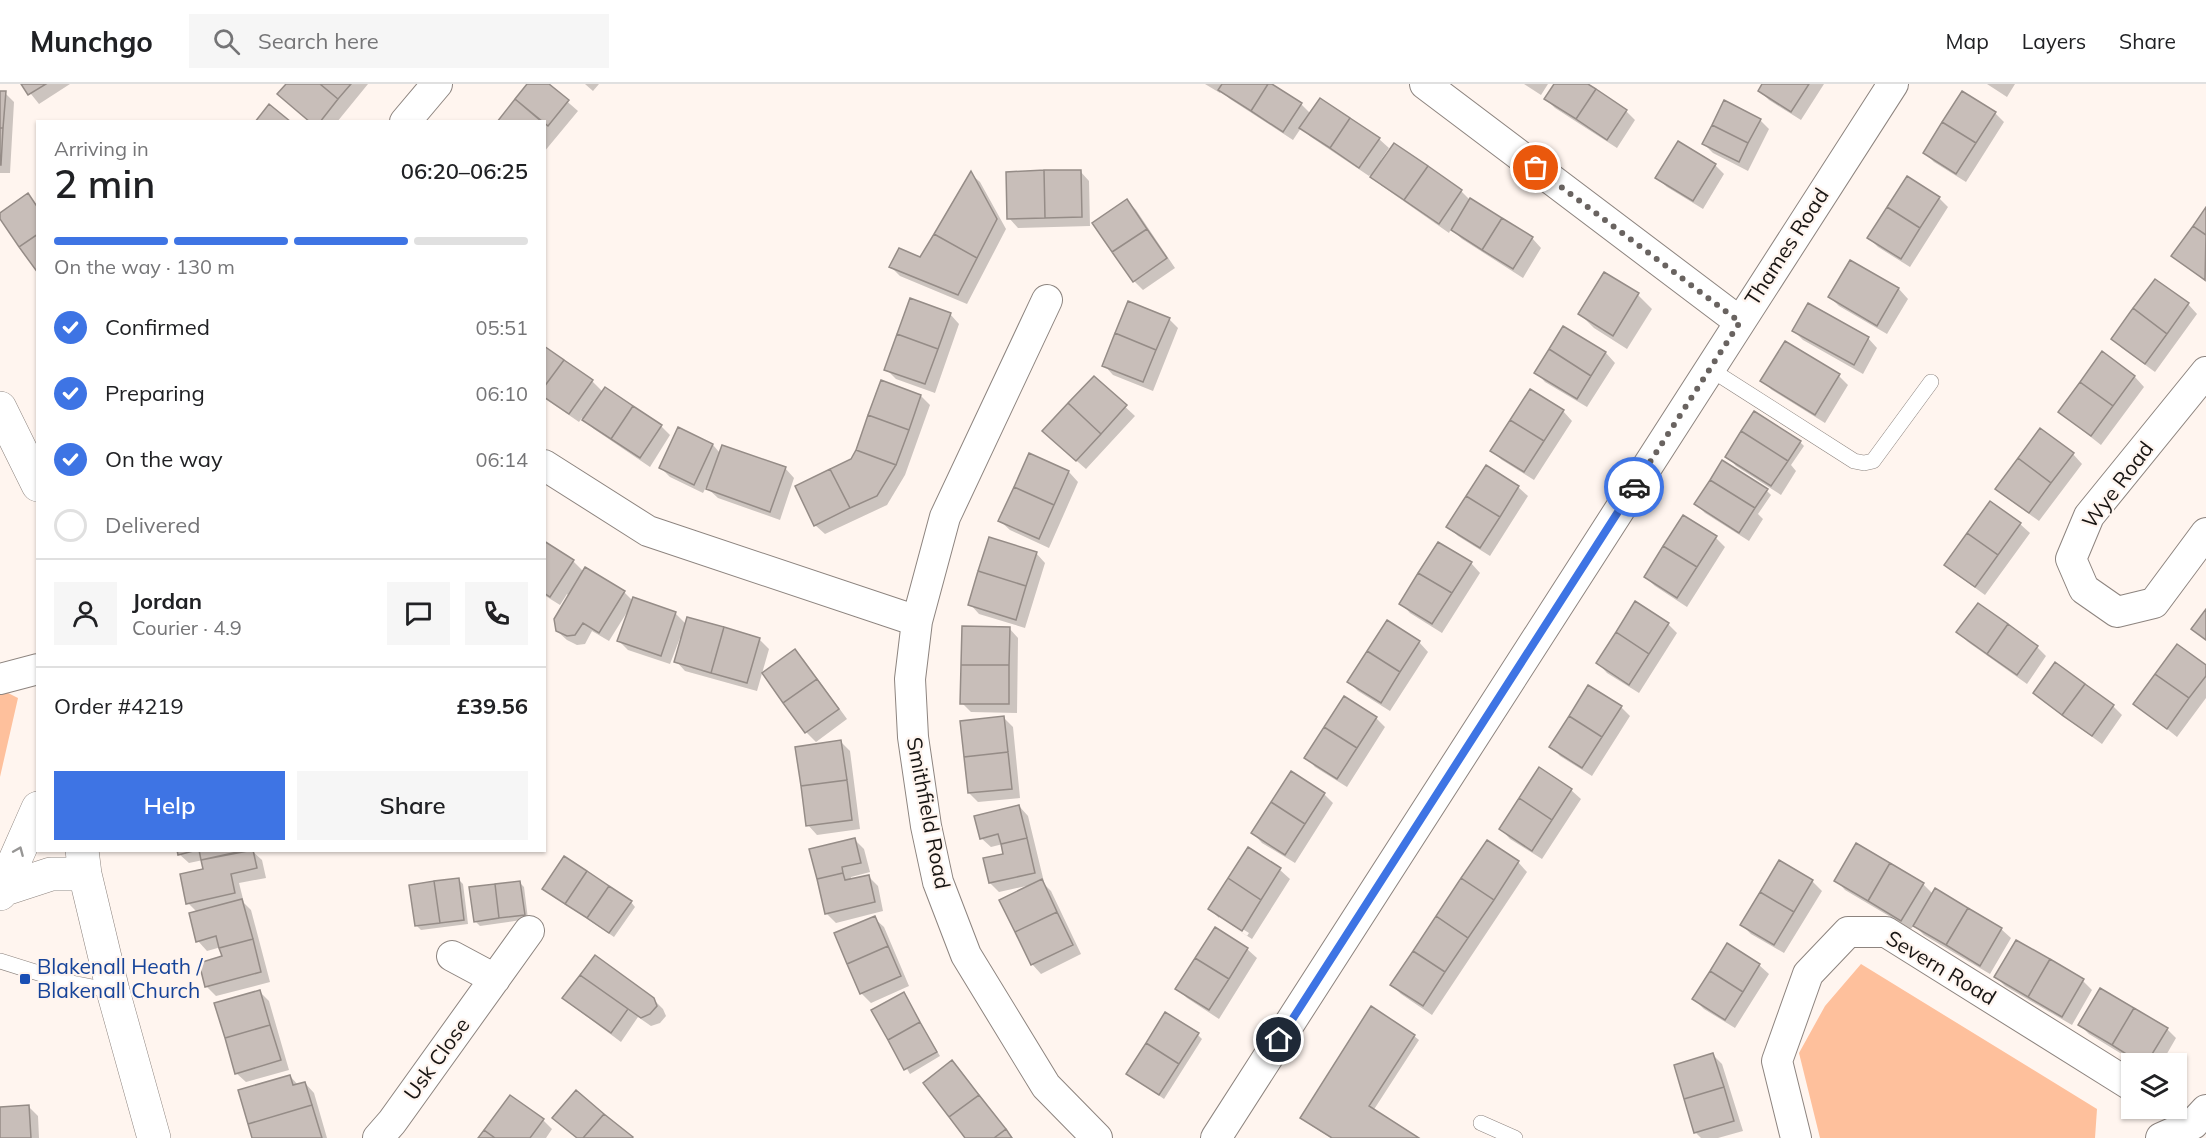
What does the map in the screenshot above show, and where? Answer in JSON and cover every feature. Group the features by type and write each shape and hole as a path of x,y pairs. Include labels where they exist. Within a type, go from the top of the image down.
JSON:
{"street":[{"path":"407,120 437,84"},
{"path":"1425,84 1740,322"},
{"name":"Thames Road","path":"1216,1138 1893,84"},
{"name":"Smithfield Road","path":"1047,300 945,518 917,621 910,679 913,737 926,826 938,882 966,955 1046,1086 1097,1138"},
{"name":"Wye Road","path":"2206,372 2089,516 2071,559 2084,589 2117,612 2154,603 2206,533"},
{"path":"0,408 36,481"},
{"path":"546,466 648,531 917,621"},
{"path":"0,679 36,670"},
{"path":"1,892 36,813"},
{"path":"1,892 84,862 113,991 154,1138"},
{"name":"Usk Close","path":"378,1138 392,1122 529,931"},
{"name":"Severn Road","path":"1797,1138 1778,1061 1808,974 1848,932 1886,932 2121,1079"},
{"path":"452,956 495,979"},
{"path":"2187,1116 2202,1123"},
{"path":"2161,1138 2202,1123"}],"lane":[{"path":"1710,369 1854,461 1864,464 1873,461 1931,382"},
{"path":"0,961 67,982 113,991"},
{"path":"1481,1123 1515,1138"}],"shaded area":[{"path":"0,689 18,698 0,777"},
{"path":"1861,964 2097,1109 2095,1138 1820,1138 1799,1053 1825,1006"}],"building":[{"path":"21,84 46,84 28,95"},
{"path":"286,84 320,84 338,99 322,120 308,120 277,94"},
{"path":"320,84 351,84 338,99"},
{"path":"527,84 549,84 569,100 548,126 546,120 541,120 515,99"},
{"path":"1222,84 1268,84 1251,111 1218,90"},
{"path":"1268,84 1272,84 1302,103 1283,132 1251,111"},
{"path":"1554,84 1588,84 1596,89 1576,119 1544,99"},
{"path":"1762,84 1809,84 1791,112 1758,91"},
{"path":"1596,89 1627,110 1607,140 1576,119"},
{"path":"0,91 6,91 3,128 0,128"},
{"path":"1962,91 1996,112 1976,143 1942,122"},
{"path":"1320,98 1350,118 1330,148 1299,128"},
{"path":"515,99 540,120 499,120"},
{"path":"1724,100 1761,119 1748,143 1712,125"},
{"path":"269,104 289,120 257,120"},
{"path":"1350,118 1380,138 1359,168 1330,148"},
{"path":"1942,122 1976,143 1956,174 1923,153"},
{"path":"1712,125 1748,143 1739,162 1702,144"},
{"path":"0,128 3,128 1,165 0,165"},
{"path":"1678,141 1716,164 1693,201 1655,178"},
{"path":"1394,143 1428,166 1404,200 1370,177"},
{"path":"1428,166 1462,190 1439,224 1404,200"},
{"path":"1044,170 1045,218 1007,219 1006,172"},
{"path":"1044,170 1081,170 1082,217 1045,218"},
{"path":"971,171 997,219 977,258 934,234"},
{"path":"1907,176 1940,197 1920,228 1887,207"},
{"path":"28,193 36,205 36,235 19,247 0,219 0,213"},
{"path":"1470,198 1502,218 1482,250 1451,230"},
{"path":"1127,199 1147,229 1112,252 1092,223"},
{"path":"1887,207 1920,228 1901,259 1867,238"},
{"path":"2206,207 2206,235 2193,226"},
{"path":"1502,218 1533,237 1513,269 1482,250"},
{"path":"2193,226 2206,235 2205,280 2171,256"},
{"path":"1147,229 1167,258 1133,282 1112,252"},
{"path":"934,234 977,258 958,295 889,267 899,248 920,257"},
{"path":"36,235 36,270 19,247"},
{"path":"1850,260 1899,288 1877,326 1828,297"},
{"path":"1604,272 1639,293 1613,336 1578,314"},
{"path":"2155,279 2189,303 2167,334 2133,308"},
{"path":"910,298 951,313 938,349 897,334"},
{"path":"1128,301 1170,318 1156,350 1115,333"},
{"path":"1808,303 1869,337 1854,365 1792,331"},
{"path":"2133,308 2167,334 2145,364 2111,339"},
{"path":"1563,326 1606,352 1591,376 1549,349"},
{"path":"1115,333 1156,350 1143,382 1102,366"},
{"path":"897,334 938,349 925,384 884,370"},
{"path":"1785,341 1840,374 1815,415 1760,381"},
{"path":"546,347 564,360 546,384"},
{"path":"1549,349 1591,376 1577,399 1534,373"},
{"path":"2102,351 2135,376 2113,406 2080,382"},
{"path":"564,360 593,380 569,414 546,398 546,384"},
{"path":"1094,376 1127,405 1101,434 1068,403"},
{"path":"881,380 921,395 909,430 868,415"},
{"path":"2080,382 2113,406 2091,436 2058,412"},
{"path":"605,387 633,406 611,439 582,420"},
{"path":"1530,389 1564,410 1544,441 1510,420"},
{"path":"1068,403 1101,434 1076,461 1042,431"},
{"path":"633,406 662,425 640,458 611,439"},
{"path":"1754,411 1801,441 1788,461 1741,431"},
{"path":"868,415 909,430 896,465 856,450"},
{"path":"1510,420 1544,441 1524,472 1490,451"},
{"path":"678,427 713,444 694,485 659,468"},
{"path":"2040,428 2074,453 2051,483 2018,458"},
{"path":"1741,431 1788,461 1771,486 1725,457"},
{"path":"722,445 786,467 770,512 706,489"},
{"path":"856,450 896,465 877,496 850,508 830,469 851,459"},
{"path":"1029,453 1069,471 1054,505 1014,487"},
{"path":"2018,458 2051,483 2029,513 1995,489"},
{"path":"1722,460 1768,489 1755,508 1710,480"},
{"path":"1486,465 1519,486 1500,517 1466,496"},
{"path":"830,469 850,508 814,526 795,486"},
{"path":"1710,480 1755,508 1739,533 1694,504"},
{"path":"1014,487 1054,505 1039,539 998,521"},
{"path":"1466,496 1500,517 1480,548 1446,527"},
{"path":"1990,501 2021,523 1998,555 1967,533"},
{"path":"1683,515 1717,536 1697,567 1663,546"},
{"path":"1967,533 1998,555 1975,587 1944,565"},
{"path":"989,537 1037,552 1026,586 978,571"},
{"path":"546,542 574,560 550,597 546,594"},
{"path":"1438,542 1472,562 1452,593 1418,573"},
{"path":"1663,546 1697,567 1677,598 1644,577"},
{"path":"585,567 625,591 599,633 583,623 575,635 567,636 556,631 554,619"},
{"path":"978,571 1026,586 1016,620 968,605"},
{"path":"1418,573 1452,593 1432,624 1399,604"},
{"path":"633,597 676,612 661,656 617,641"},
{"path":"1635,601 1669,623 1649,654 1616,632"},
{"path":"1978,603 2008,624 1987,654 1956,632"},
{"path":"2206,609 2206,640 2191,629"},
{"path":"687,617 724,627 711,673 674,662"},
{"path":"1387,620 1420,641 1400,672 1367,651"},
{"path":"2008,624 2038,646 2017,675 1987,654"},
{"path":"962,626 1010,627 1009,665 961,665"},
{"path":"724,627 760,638 747,683 711,673"},
{"path":"1616,632 1649,654 1629,685 1596,663"},
{"path":"2177,644 2206,665 2206,676 2189,698 2155,674"},
{"path":"795,649 817,679 783,703 762,673"},
{"path":"1367,651 1400,672 1381,703 1347,682"},
{"path":"2055,662 2085,684 2062,715 2033,693"},
{"path":"961,665 1009,665 1009,704 960,704"},
{"path":"2155,674 2189,698 2167,729 2133,704"},
{"path":"817,679 839,709 805,733 783,703"},
{"path":"2085,684 2114,705 2092,736 2062,715"},
{"path":"1588,685 1622,706 1602,737 1569,716"},
{"path":"1344,696 1377,717 1357,748 1324,727"},
{"path":"1004,716 1008,752 964,757 960,721"},
{"path":"1569,716 1602,737 1582,768 1549,747"},
{"path":"1324,727 1357,748 1337,779 1304,758"},
{"path":"841,740 847,780 801,786 795,747"},
{"path":"1008,752 1012,789 968,793 964,757"},
{"path":"1539,767 1572,789 1552,820 1519,798"},
{"path":"1291,771 1325,793 1305,824 1271,802"},
{"path":"847,780 852,820 806,826 801,786"},
{"path":"1519,798 1552,820 1532,851 1499,829"},
{"path":"1271,802 1305,824 1285,855 1251,833"},
{"path":"1019,805 1027,838 1001,844 998,834 980,839 974,816"},
{"path":"855,838 861,863 842,867 843,873 817,879 809,849"},
{"path":"1027,838 1035,873 989,883 983,858 1003,854 1001,844"},
{"path":"1487,840 1519,861 1494,900 1461,878"},
{"path":"1856,843 1890,863 1868,901 1834,881"},
{"path":"1248,847 1281,868 1261,900 1228,878"},
{"path":"199,852 237,852 201,860"},
{"path":"253,852 257,868 231,874 235,893 186,904 180,874 203,869 201,860"},
{"path":"564,856 587,871 565,904 542,889"},
{"path":"1779,860 1813,880 1794,912 1760,892"},
{"path":"1890,863 1924,883 1901,921 1868,901"},
{"path":"587,871 609,886 587,918 565,904"},
{"path":"843,873 845,880 869,875 875,902 825,914 817,879"},
{"path":"459,878 464,920 440,923 434,881"},
{"path":"1228,878 1261,900 1242,931 1208,909"},
{"path":"1461,878 1494,900 1468,938 1436,916"},
{"path":"1042,879 1057,912 1015,932 999,900"},
{"path":"434,881 440,923 415,926 409,885"},
{"path":"520,881 525,915 499,918 495,884"},
{"path":"495,884 499,918 474,922 469,887"},
{"path":"609,886 632,901 609,933 587,918"},
{"path":"1935,888 1968,908 1946,945 1913,926"},
{"path":"1760,892 1794,912 1774,945 1740,925"},
{"path":"242,899 253,939 219,948 216,936 196,942 189,913"},
{"path":"1968,908 2002,928 1980,966 1946,945"},
{"path":"1057,912 1073,945 1031,965 1015,932"},
{"path":"875,916 888,946 847,964 834,933"},
{"path":"1436,916 1468,938 1445,972 1413,951"},
{"path":"1215,927 1248,948 1229,979 1195,958"},
{"path":"253,939 261,972 205,987 199,963 222,956 219,948"},
{"path":"2016,940 2050,959 2028,997 1994,977"},
{"path":"1727,943 1760,964 1743,992 1710,971"},
{"path":"888,946 901,976 860,994 847,964"},
{"path":"1413,951 1445,972 1423,1006 1390,985"},
{"path":"595,955 654,998 657,1006 650,1014 641,1018 580,975"},
{"path":"1195,958 1229,979 1209,1010 1175,989"},
{"path":"2050,959 2084,979 2062,1017 2028,997"},
{"path":"1710,971 1743,992 1725,1020 1692,999"},
{"path":"580,975 628,1009 611,1033 562,998"},
{"path":"2100,988 2134,1008 2112,1045 2078,1025"},
{"path":"260,990 270,1025 225,1038 214,1003"},
{"path":"904,992 920,1022 888,1040 871,1010"},
{"path":"1371,1006 1415,1035 1369,1106 1419,1138 1332,1138 1300,1118"},
{"path":"2134,1008 2168,1028 2153,1053 2125,1053 2112,1045"},
{"path":"1165,1012 1199,1033 1179,1064 1146,1043"},
{"path":"920,1022 937,1052 904,1070 888,1040"},
{"path":"270,1025 281,1060 235,1074 225,1038"},
{"path":"1146,1043 1179,1064 1159,1095 1126,1074"},
{"path":"1713,1053 1724,1087 1684,1099 1674,1065"},
{"path":"952,1060 979,1095 949,1117 923,1083"},
{"path":"290,1075 293,1085 305,1082 312,1105 248,1124 238,1090"},
{"path":"1724,1087 1734,1121 1694,1133 1684,1099"},
{"path":"576,1090 604,1114 583,1138 577,1138 552,1118"},
{"path":"510,1095 544,1119 530,1138 495,1138 484,1130"},
{"path":"979,1095 1006,1129 994,1138 965,1138 949,1117"},
{"path":"29,1105 31,1138 0,1138 0,1107"},
{"path":"312,1105 322,1138 252,1138 248,1124"},
{"path":"604,1114 633,1137 583,1138"},
{"path":"1006,1129 1012,1138 994,1138"},
{"path":"484,1130 495,1138 478,1138"}],"way so far":[{"path":"1536,168 1740,322 1634,487"}],"place":[{"name":"Blakenall Heath / Blakenall Church","path":"25,979"}],"route":[{"path":"1279,1040 1634,487"}]}
